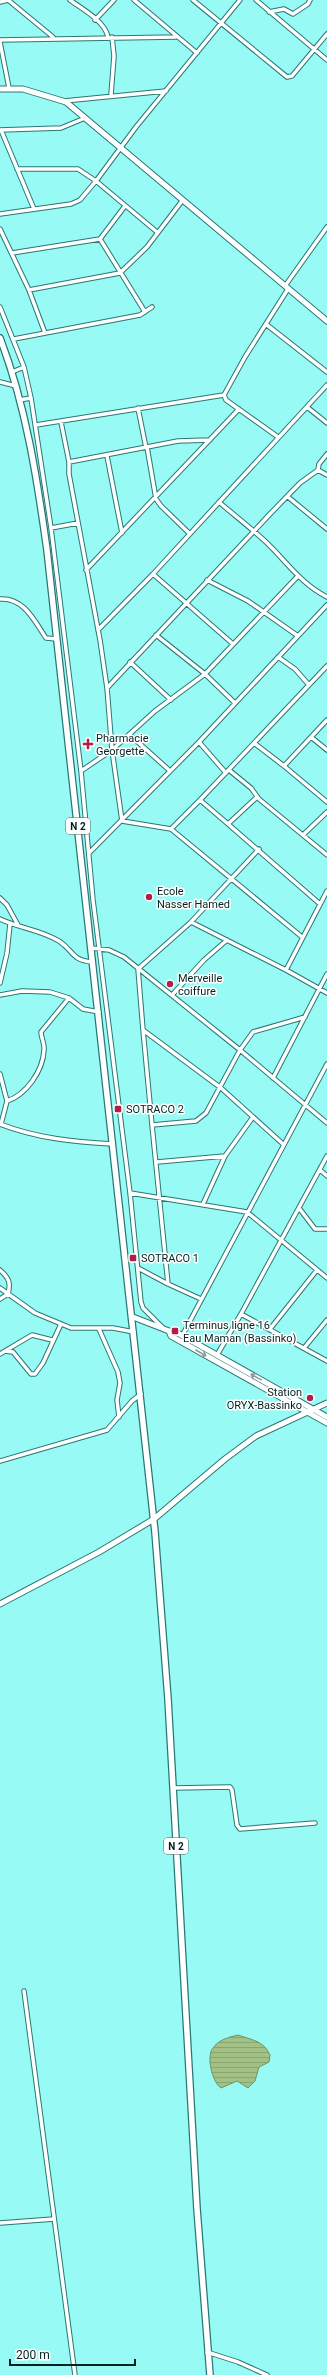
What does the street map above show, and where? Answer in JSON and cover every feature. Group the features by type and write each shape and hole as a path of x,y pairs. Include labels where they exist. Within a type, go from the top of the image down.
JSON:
{"main road":[{"name":"N 2","path":"0,338 20,400 39,493 57,639 142,1393 154,1519 173,1788 207,2352 210,2375"}],"street":[{"path":"0,2 8,0 53,37"},
{"path":"70,0 106,30 110,37 114,56 111,95"},
{"path":"95,20 114,0"},
{"path":"134,0 176,37 197,53"},
{"path":"193,0 284,76 292,76 327,34"},
{"path":"0,214 77,202 96,181 166,90 240,0"},
{"path":"256,0 327,60"},
{"path":"269,12 284,9 293,14 308,4 310,0"},
{"path":"9,88 0,41 53,37 176,37"},
{"path":"0,89 9,88 39,92 64,101 327,321"},
{"path":"64,101 166,90"},
{"path":"34,209 0,130 61,128 85,118"},
{"path":"16,169 78,169 96,181 157,232"},
{"path":"29,290 120,273 132,263 182,201"},
{"path":"12,253 100,239 125,206"},
{"path":"224,395 287,288 327,227"},
{"path":"0,229 29,290 45,333"},
{"path":"100,239 145,312"},
{"path":"14,338 140,315 152,307"},
{"path":"0,308 14,338 24,367 36,424 51,528 81,771 99,949 130,1193 142,1306 176,1339 327,1423"},
{"path":"267,324 327,372"},
{"path":"12,372 24,367"},
{"path":"0,382 16,386"},
{"path":"98,630 153,574 189,533 327,385"},
{"path":"36,424 61,422 138,408 224,395"},
{"path":"224,395 226,400 278,437"},
{"path":"20,400 31,398"},
{"path":"307,407 327,423"},
{"path":"138,408 156,499 161,506 189,533"},
{"path":"86,570 156,499 238,409"},
{"path":"61,422 107,688 112,750 122,821"},
{"path":"69,462 107,456 178,441 210,440"},
{"path":"107,688 253,532 318,470 319,464 327,454"},
{"path":"107,456 122,533"},
{"path":"318,470 327,475"},
{"path":"288,497 327,529"},
{"path":"219,502 291,566 307,585 327,597"},
{"path":"51,528 78,522"},
{"path":"153,574 233,644"},
{"path":"81,771 112,750 155,711 204,674 298,576"},
{"path":"207,580 264,612 298,636"},
{"path":"0,599 10,599 21,605 37,621 46,638 57,639"},
{"path":"90,852 122,821 169,770 199,742 327,605"},
{"path":"156,635 204,674 235,702"},
{"path":"278,657 295,669 309,685"},
{"path":"130,662 171,700"},
{"path":"171,829 327,666"},
{"path":"284,766 327,720"},
{"path":"130,735 169,770"},
{"path":"311,737 327,750"},
{"path":"199,742 227,772 252,788 257,797 327,855"},
{"path":"254,743 327,802"},
{"path":"228,824 257,797"},
{"path":"200,800 259,849 320,904"},
{"path":"303,835 327,812"},
{"path":"122,821 171,829 302,937"},
{"path":"138,969 191,922 259,849"},
{"path":"286,970 327,891"},
{"path":"0,898 7,905 18,925"},
{"path":"0,919 10,924 39,932 59,942 76,959 93,962"},
{"path":"191,922 327,992"},
{"path":"0,983 7,953 10,924"},
{"path":"172,995 204,960 227,940"},
{"path":"91,948 116,952 240,1050 327,1123"},
{"path":"138,969 168,1284"},
{"path":"273,1078 327,974"},
{"path":"0,995 37,991 59,994 69,998 83,1009 99,1012"},
{"path":"7,1101 22,1092 34,1079 44,1051 41,1032 69,998"},
{"path":"152,1124 200,1119 206,1113 221,1088 240,1050 255,1030 305,1017"},
{"path":"143,1030 221,1088 283,1144"},
{"path":"182,1336 283,1144 326,1067"},
{"path":"0,1074 7,1101 0,1124 47,1137 77,1142 113,1144"},
{"path":"203,1204 225,1156 253,1117"},
{"path":"157,1162 225,1156"},
{"path":"217,1355 327,1156"},
{"path":"320,1170 327,1176"},
{"path":"130,1193 248,1212 327,1278"},
{"path":"299,1208 315,1229 327,1229"},
{"path":"138,1268 201,1299"},
{"path":"0,1270 10,1282 8,1294 0,1299"},
{"path":"270,1330 317,1270"},
{"path":"0,1288 35,1312 61,1324 78,1329 113,1328 135,1332"},
{"path":"241,1314 327,1361"},
{"path":"133,1317 167,1330 174,1331 327,1417"},
{"path":"304,1348 327,1320"},
{"path":"5,1351 13,1352 34,1375 43,1363 52,1340 61,1324"},
{"path":"99,1329 118,1372 118,1417"},
{"path":"0,1354 32,1335 52,1340"},
{"path":"0,1460 107,1430 132,1401 142,1393"},
{"path":"0,1604 99,1552 154,1519 213,1468 256,1436 327,1403"},
{"path":"173,1788 230,1787 232,1790 237,1825 240,1829 315,1823"},
{"path":"24,1991 75,2375"},
{"path":"0,2223 54,2219"},
{"path":"207,2352 238,2362 267,2375"}],"shaded area":[{"path":"238,2035 261,2044 270,2055 269,2062 259,2067 255,2081 248,2088 237,2081 221,2088 215,2080 211,2069 211,2052 215,2045 221,2041"}],"place":[{"name":"Pharmacie Georgette","path":"88,744"},
{"name":"Ecole Nasser Hamed","path":"149,897"},
{"name":"Merveille coiffure","path":"170,984"},
{"name":"SOTRACO 2","path":"118,1109"},
{"name":"SOTRACO 1","path":"133,1258"},
{"name":"Terminus ligne 16 Eau Maman (Bassinko)","path":"175,1331"},
{"name":"Station ORYX-Bassinko","path":"310,1398"}]}
